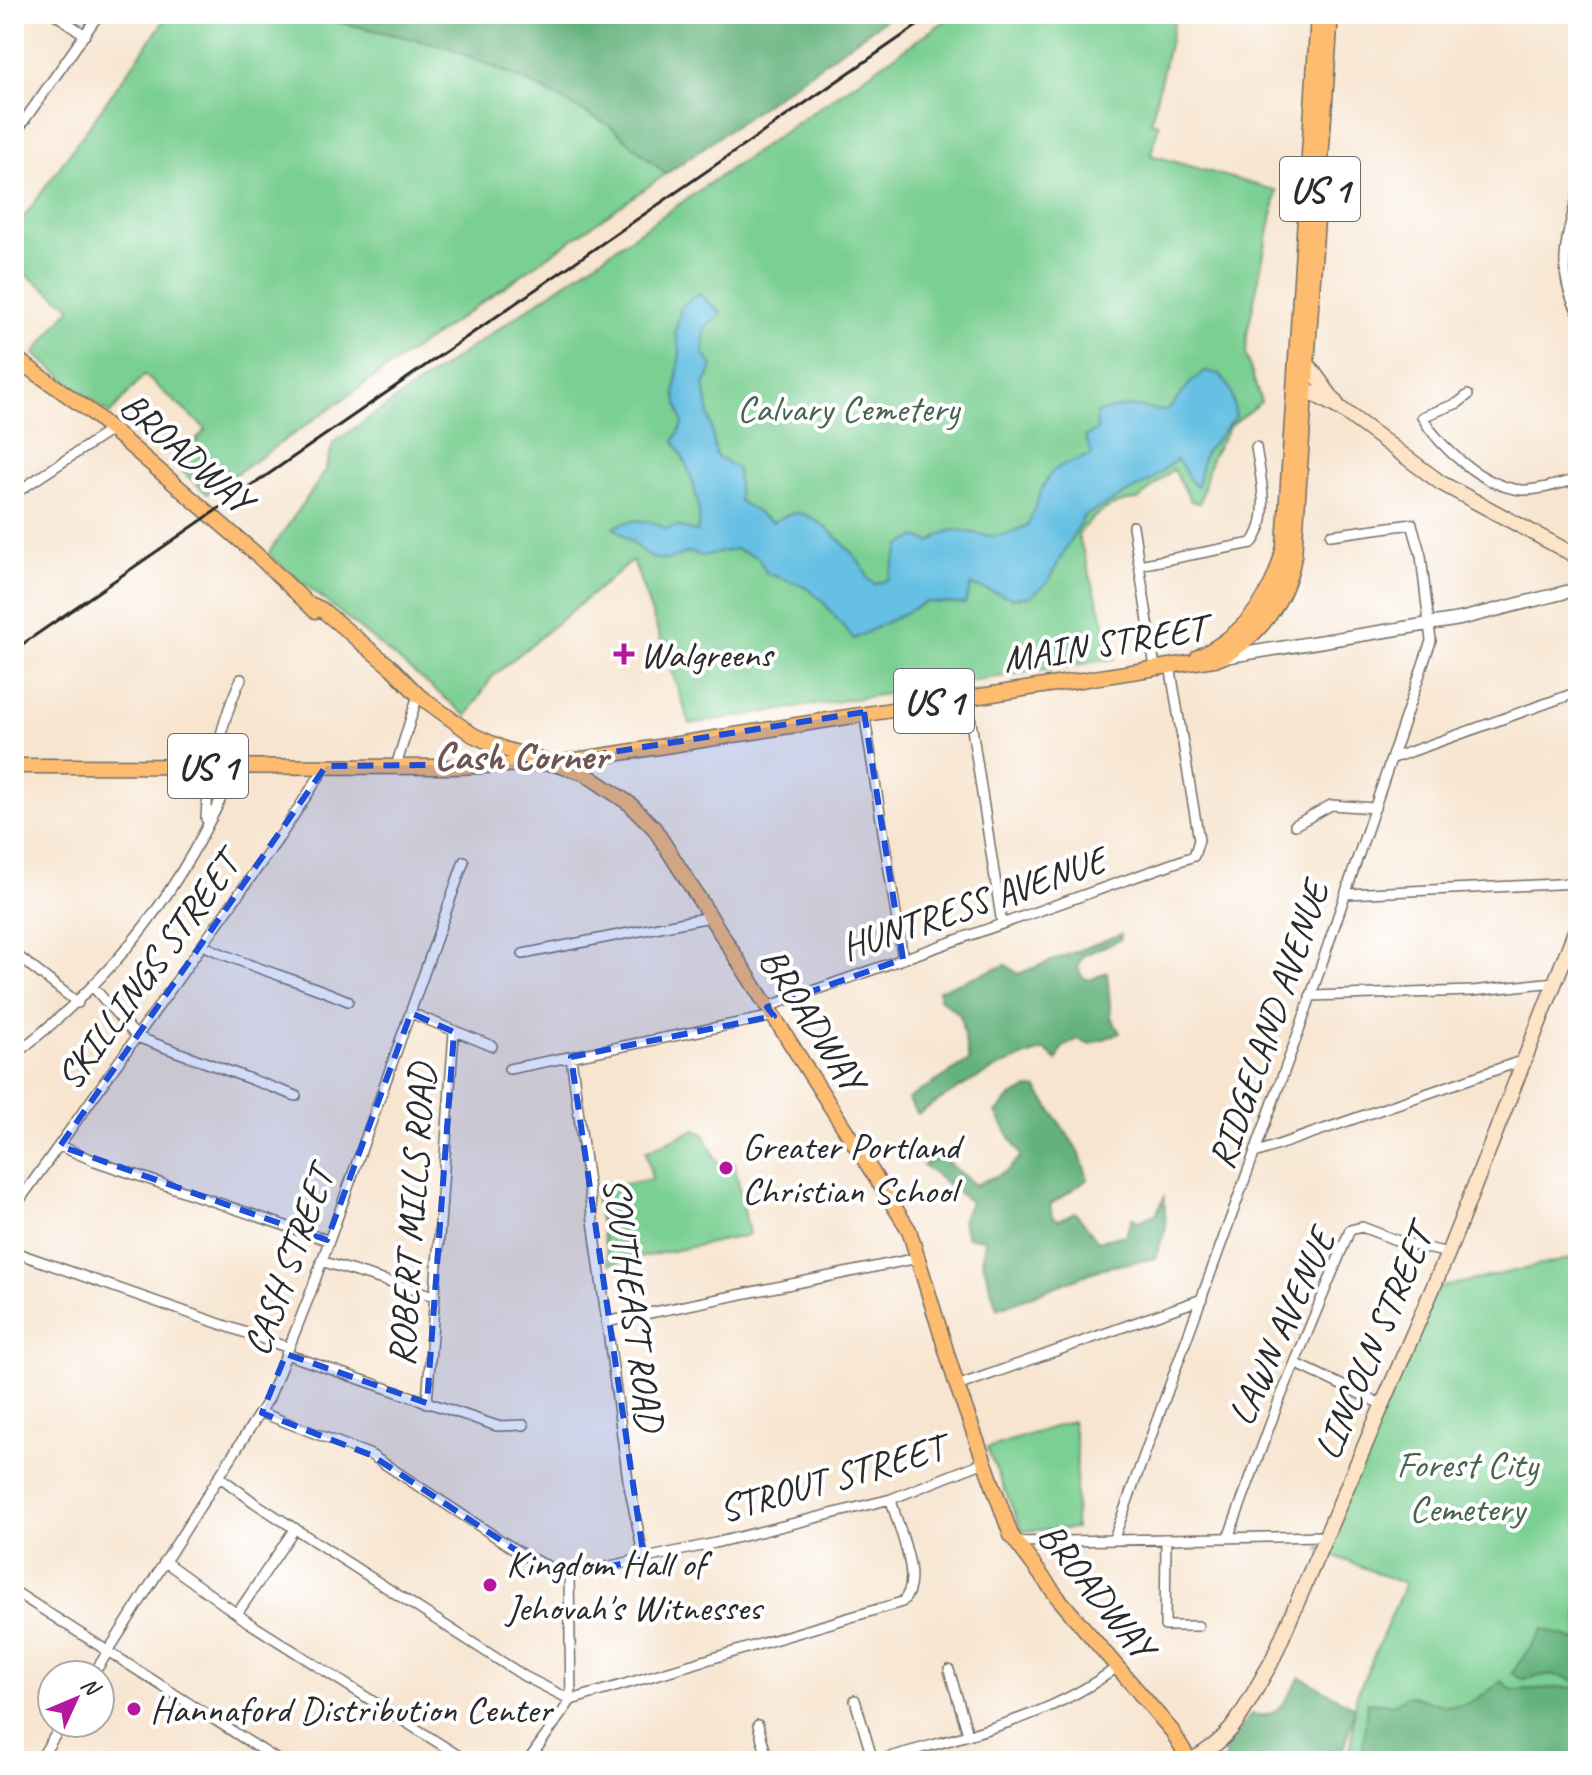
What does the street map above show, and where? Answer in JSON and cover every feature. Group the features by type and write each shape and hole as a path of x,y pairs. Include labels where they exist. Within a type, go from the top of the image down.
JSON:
{"main road":[{"name":"US 1","path":"1220,658 1257,630 1277,604 1290,576 1296,543 1301,387 1307,363 1328,14"},
{"name":"US 1","path":"1168,665 1231,638 1250,620 1271,590 1286,527 1301,387 1328,14"},
{"name":"BROADWAY","path":"14,357 111,430 310,604 321,609 392,668 418,695 488,743 557,763 597,781 640,812 654,828 902,1216 982,1463 1016,1542 1172,1731 1189,1761"},
{"path":"1307,363 1341,409"},
{"path":"1301,387 1341,409 1441,483 1578,557"},
{"name":"MAIN STREET","path":"14,766 557,763 1220,658"},
{"name":"LINCOLN STREET","path":"1189,1761 1221,1743 1246,1709 1293,1617 1381,1404 1448,1253 1578,924"}],"street":[{"path":"55,14 85,35"},
{"path":"14,135 99,14"},
{"path":"1578,194 1563,268 1568,291 1578,312"},
{"path":"14,377 31,368"},
{"path":"1468,395 1458,403 1422,417 1433,435 1462,460 1482,474 1522,490 1578,479"},
{"path":"14,494 111,430"},
{"path":"1139,565 1252,543 1259,535 1262,501 1256,447"},
{"name":"RIDGELAND AVENUE","path":"1114,1538 1347,894 1431,641 1431,624 1412,524 1331,535"},
{"path":"1133,526 1139,565 1168,665"},
{"name":"MAIN STREET","path":"1220,658 1431,624 1578,589"},
{"name":"HUNTRESS AVENUE","path":"509,1069 771,1011 903,959 1188,860 1196,852 1199,840 1168,665"},
{"path":"206,823 207,794 228,706 241,679"},
{"path":"1393,758 1578,692"},
{"path":"396,766 418,695"},
{"path":"967,696 1002,924"},
{"path":"864,712 903,959"},
{"path":"14,1055 94,988 154,915 236,766"},
{"name":"SKILLINGS STREET","path":"14,1208 203,945 326,766"},
{"path":"1295,825 1331,805 1375,808"},
{"name":"CASH STREET","path":"102,1659 262,1413 321,1261 464,861"},
{"path":"1347,894 1578,883"},
{"path":"523,954 710,917"},
{"path":"203,945 232,960 280,974 348,1001"},
{"path":"14,953 78,1003"},
{"path":"1310,996 1472,991 1555,982"},
{"path":"94,988 137,1037 296,1096"},
{"path":"411,1013 492,1046"},
{"name":"ROBERT MILLS ROAD","path":"427,1403 454,1032"},
{"name":"SOUTHEAST ROAD","path":"571,1057 635,1523 644,1559"},
{"path":"1255,1153 1524,1060"},
{"path":"60,1146 95,1161 327,1240"},
{"name":"LAWN AVENUE","path":"1228,1538 1350,1230 1362,1227 1401,1242 1448,1253"},
{"path":"14,1252 427,1403 497,1426 524,1425"},
{"path":"606,1322 918,1258"},
{"path":"321,1261 434,1296"},
{"path":"957,1386 1202,1299"},
{"path":"1295,1363 1381,1404"},
{"path":"262,1413 371,1455 525,1556 569,1575 571,1700 528,1761"},
{"name":"STROUT STREET","path":"569,1575 891,1499 982,1463"},
{"path":"220,1477 524,1676 571,1700 902,1602 909,1595 913,1578 891,1499"},
{"path":"237,1614 295,1528"},
{"path":"1016,1542 1325,1536"},
{"path":"1166,1539 1165,1626 1198,1626"},
{"path":"164,1561 237,1614 467,1761"},
{"path":"14,1591 279,1761"},
{"path":"855,1700 875,1761 1054,1706 1117,1667"},
{"path":"949,1670 968,1734"},
{"path":"758,1725 768,1761"},
{"path":"39,1761 53,1739"}],"highlighted area":[{"path":"864,712 903,959 767,1007 774,1016 571,1057 644,1559 569,1575 525,1556 371,1455 262,1413 286,1354 427,1403 454,1032 411,1013 327,1240 60,1146 326,766 537,764"}],"green space":[{"path":"169,14 304,14 447,47 529,82 609,125 666,174 207,494 176,465 206,429 144,375 110,414 34,354 71,307 14,266 14,231"},
{"path":"304,14 893,14 666,174 609,125 529,82 447,47"},
{"name":"Calvary Cemetery","path":"955,14 1176,14 1151,122 1159,124 1151,155 1277,191 1247,334 1246,355 1261,402 1230,426 1211,458 1200,503 1191,501 1173,469 1138,500 1104,510 1078,535 1115,659 690,724 633,560 492,677 467,716 268,554 325,472 333,443"},
{"path":"1121,934 1121,939 1082,956 1078,967 1082,977 1090,980 1107,972 1111,1017 1120,1033 1091,1044 1078,1039 1062,1048 1057,1061 1045,1050 1011,1062 918,1114 908,1099 969,1061 960,1015 939,998 939,990 1006,965 1018,974"},
{"path":"1030,1088 1037,1089 1079,1152 1088,1179 1050,1205 1052,1216 1058,1220 1075,1212 1098,1241 1126,1235 1132,1218 1138,1221 1156,1214 1164,1198 1166,1228 1155,1258 1103,1268 997,1309 982,1259 985,1239 967,1237 962,1221 970,1202 923,1165 940,1156 975,1185 1007,1171 1021,1156 996,1113 1009,1098"},
{"path":"694,1130 704,1134 719,1165 734,1162 749,1235 609,1264 594,1190 652,1179 646,1151"},
{"name":"Forest City Cemetery","path":"1578,1257 1578,1761 1326,1761 1351,1748 1356,1697 1405,1584 1319,1550 1433,1289"},
{"path":"1072,1421 1077,1449 1075,1528 1022,1531 987,1448"},
{"path":"1543,1629 1578,1641 1578,1684 1566,1677 1523,1679 1512,1673"},
{"path":"1301,1677 1355,1708 1345,1746 1321,1761 1224,1761 1226,1749 1251,1714 1275,1711"},
{"path":"1501,1681 1512,1690 1578,1687 1578,1759 1388,1761 1363,1751 1367,1702 1393,1704 1409,1695 1437,1704 1458,1706 1477,1699"}],"water":[{"path":"698,293 722,314 705,328 703,352 713,366 704,385 716,456 737,468 739,501 772,522 796,513 816,520 849,549 868,579 875,584 888,580 900,546 916,537 931,542 940,535 956,530 997,536 1028,525 1051,473 1064,464 1092,455 1085,437 1097,430 1096,413 1127,406 1163,411 1172,406 1191,382 1205,371 1220,374 1231,391 1236,416 1204,454 1197,487 1176,460 1150,481 1084,516 1047,583 1031,596 1013,598 971,585 965,604 926,602 854,639 818,597 798,584 767,574 758,557 736,549 702,556 689,552 668,560 651,558 614,527 640,520 666,529 677,526 697,532 697,498 674,441 683,424 675,394 680,351 675,333 681,307"}],"railway":[{"path":"14,650 934,14"}],"place":[{"name":"Walgreens","path":"624,654"},
{"name":"Greater Portland Christian School","path":"726,1168"},
{"name":"Kingdom Hall of Jehovah's Witnesses","path":"490,1585"},
{"name":"Hannaford Distribution Center","path":"134,1709"}],"district":[{"name":"Cash Corner","path":"521,755"}]}
